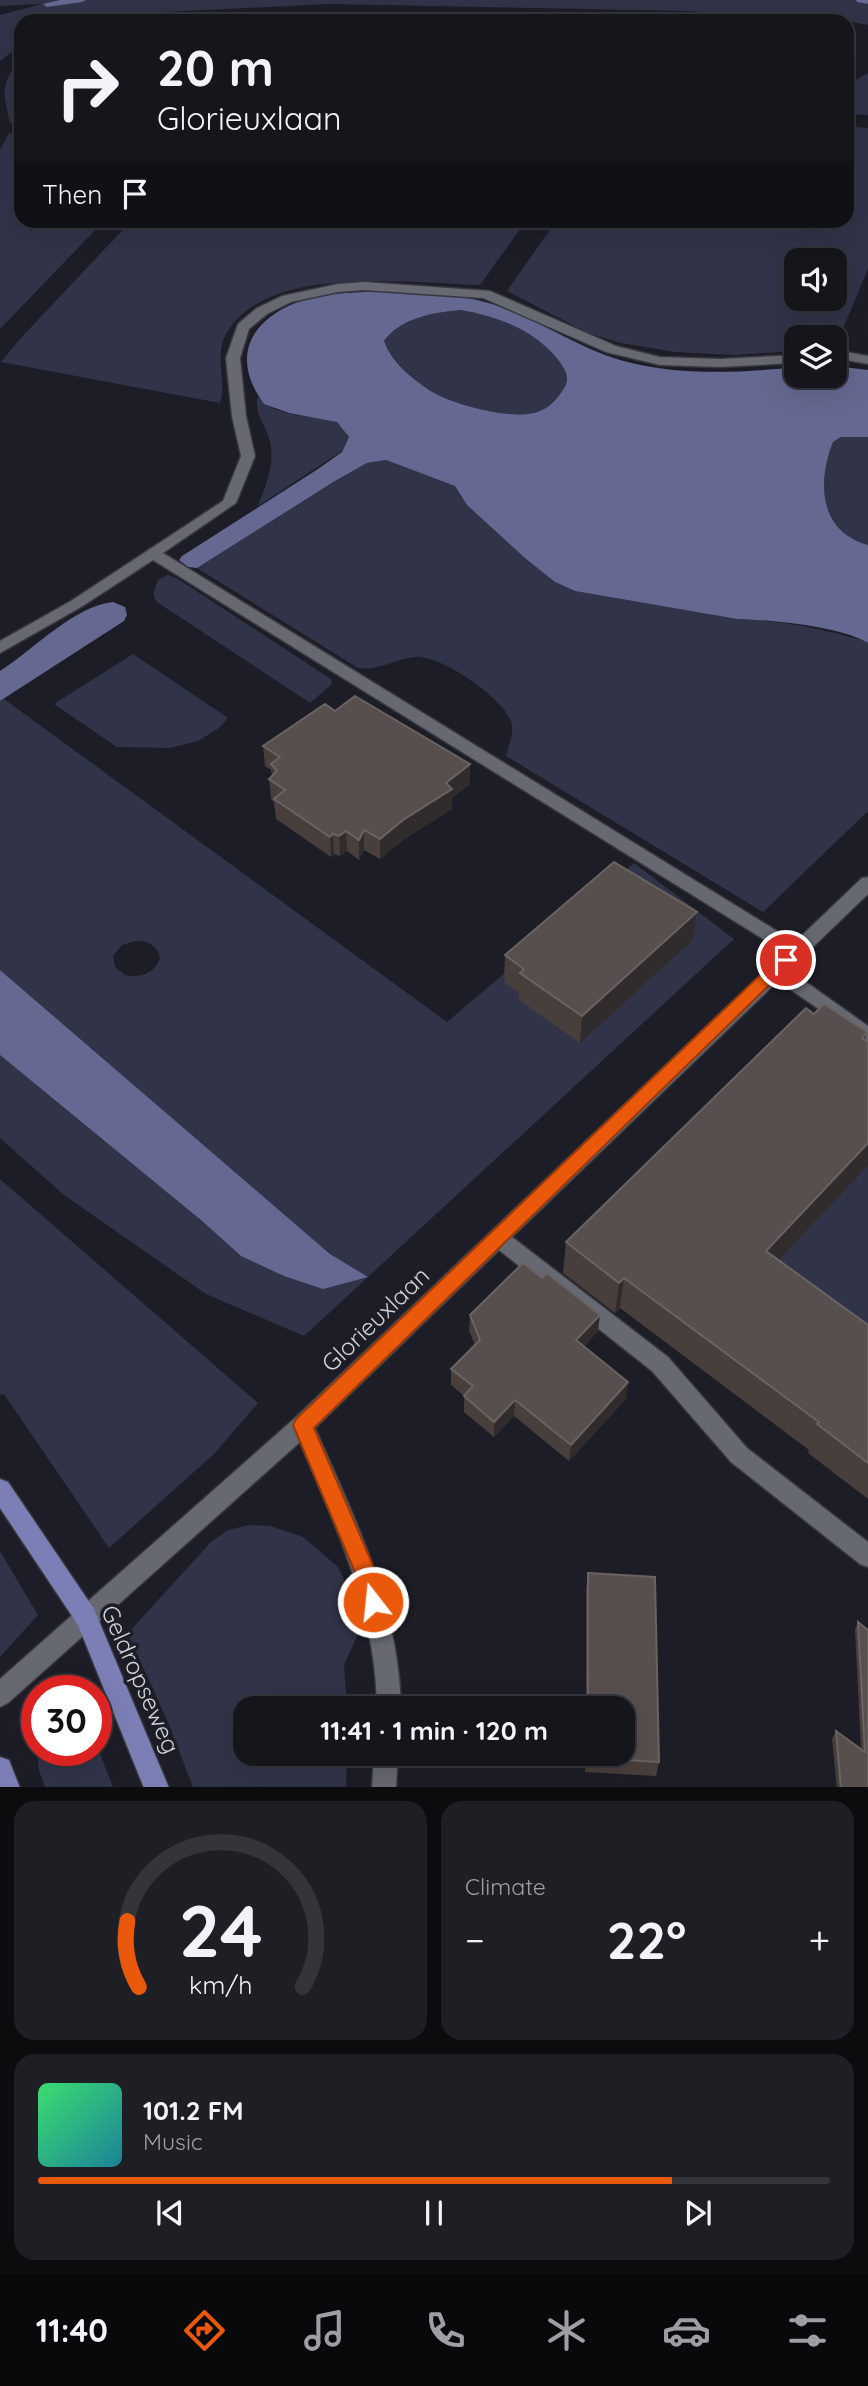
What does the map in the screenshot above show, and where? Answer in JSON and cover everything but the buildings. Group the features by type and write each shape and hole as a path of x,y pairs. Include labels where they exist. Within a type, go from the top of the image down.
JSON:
{"main road":[{"name":"Geldropseweg","path":"0,1489 86,1617 156,1787"},
{"path":"0,1769 8,1787"}],"street":[{"path":"0,648 76,604 229,503 248,456 239,416 233,358 243,327 262,311 287,299 338,288 364,286 485,294 611,349 660,360 720,363 784,360"},
{"path":"847,355 868,360"},
{"path":"153,554 796,951"},
{"name":"Glorieuxlaan","path":"0,1695 303,1425 868,883"},
{"path":"775,970 868,1036"},
{"path":"497,1237 660,1364 739,1455 868,1556"},
{"path":"303,1425 368,1577 391,1677 390,1696"},
{"path":"384,1787 385,1766"}],"shaded area":[{"path":"0,0 868,0 868,25 854,22 854,14 735,14 329,4 151,14 14,14 14,50 0,61 0,15 42,4 0,6"},
{"path":"328,12 412,14 290,14"},
{"path":"14,68 14,124 10,123 5,95 9,75"},
{"path":"868,73 868,115 854,114 854,81"},
{"path":"854,127 868,128 868,269 845,325 784,325 784,352 734,355 675,352 621,343 588,333 507,291 551,228 854,228"},
{"path":"9,133 14,134 14,228 97,228 0,329 0,150"},
{"path":"124,228 521,228 480,285 342,282 306,287 273,296 245,311 226,334 223,342 220,403 1,362"},
{"path":"380,291 436,294 478,300 508,310 588,348 641,365 685,371 730,372 784,368 784,388 847,388 847,367 868,370 868,437 841,437 833,442 824,489 831,517 840,529 868,545 868,643 823,628 737,619 575,591 555,582 525,558 467,505 455,486 386,460 367,463 197,568 188,567 179,560 182,556 342,452 349,437 337,422 289,413 264,404 248,372 250,343 267,320 298,302 329,295","holes":["461,310 502,321 539,341 559,361 565,372 567,382 561,393 551,405 540,411 529,414 499,413 465,405 436,394 396,362 384,341 399,327 440,312"]},
{"path":"461,310 515,326 549,350 562,365 567,379 564,390 551,405 529,414 482,410 436,394 396,362 384,341 391,333 419,318"},
{"path":"258,396 274,409 337,422 349,437 342,451 258,506 269,474 271,450 257,408"},
{"path":"841,437 868,437 868,545 840,529 826,504 824,489 828,458 833,442"},
{"path":"386,460 455,486 467,505 555,582 575,591 737,619 802,626 868,643 868,811 763,912 506,756 512,736 508,715 499,703 471,680 426,658 415,657 373,668 358,668 197,568 335,481 367,463"},
{"path":"168,575 331,679 332,684 310,703 157,602 154,594 158,580"},
{"path":"113,602 125,607 127,615 124,621 0,701 0,671 69,620 98,605"},
{"path":"133,654 228,718 219,728 198,741 170,748 117,747 54,704"},
{"path":"4,699 447,1022 634,863 734,939 304,1336 206,1294 64,1195 0,1138 0,1055 241,1256 367,1277 330,1254 0,970 0,701","holes":["136,941 155,947 160,958 146,974 125,975 115,967 113,956 122,945"]},
{"path":"0,970 330,1254 368,1277 323,1289 284,1276 241,1256 0,1055"},
{"path":"868,1153 868,1371 749,1280"},
{"path":"0,1179 258,1403 214,1454 109,1548 4,1394 0,1395"},
{"path":"249,1525 270,1526 303,1537 338,1567 348,1587 358,1634 344,1665 346,1696 233,1696 233,1766 347,1766 346,1787 193,1787 167,1720 129,1637 130,1631 211,1542 228,1530"},
{"path":"0,1551 38,1615 0,1657"},
{"path":"39,1766 105,1766 113,1787 45,1787"}],"waterway":[{"path":"47,4 82,0"},
{"path":"860,0 868,1"}],"route":[{"path":"373,1602 368,1577 303,1425 786,960"}]}
